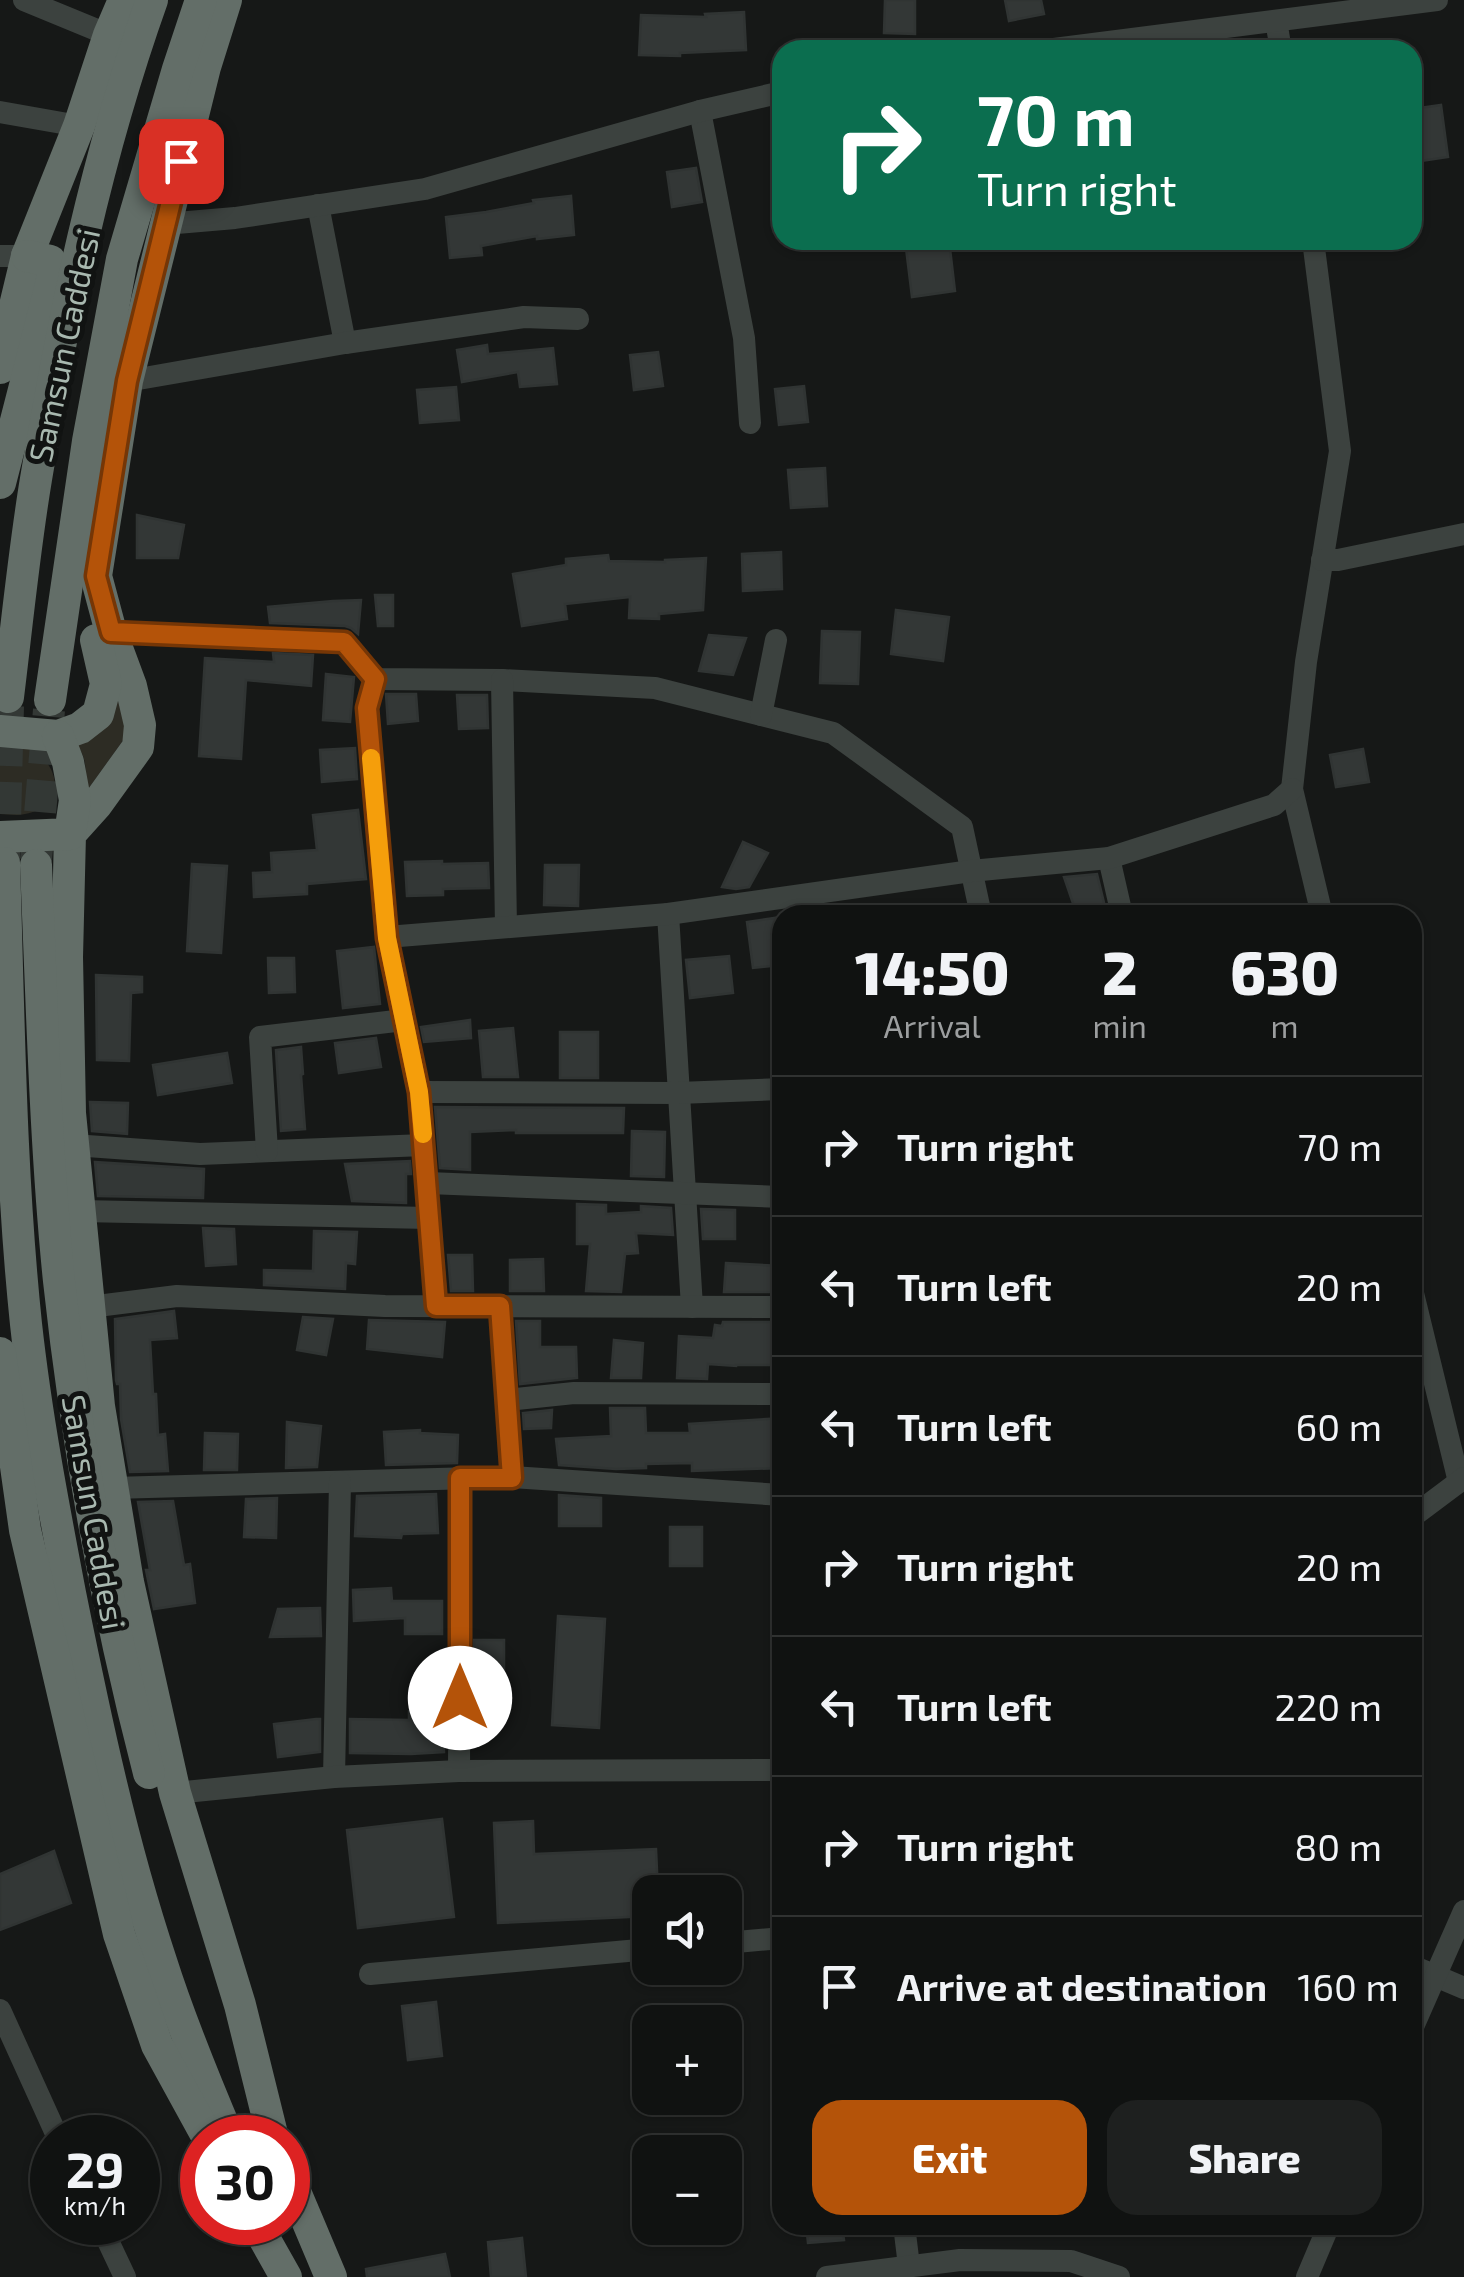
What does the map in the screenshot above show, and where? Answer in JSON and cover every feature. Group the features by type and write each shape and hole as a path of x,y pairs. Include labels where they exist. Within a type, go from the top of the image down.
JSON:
{"highway":[{"path":"0,368 14,256 79,126 124,0"},
{"name":"Samsun Caddesi","path":"8,697 36,482 78,256 135,48 152,0"},
{"name":"Samsun Caddesi","path":"50,700 88,440 122,260 200,0"},
{"path":"13,855 70,834 138,747 140,725 131,686 96,576 127,381 205,67 226,0"},
{"path":"0,484 54,273 50,261 14,256"},
{"path":"0,731 58,736 80,728 98,714 106,684 94,634 111,632"},
{"path":"58,736 75,800 70,834 67,958 73,1145 98,1406 128,1582 175,1792 240,2005 266,2115"},
{"name":"Samsun Caddesi","path":"13,855 15,1173 26,1324 44,1462 91,1698 138,1883 189,2043 219,2115"},
{"name":"Samsun Caddesi","path":"13,855 49,1151 59,1279 89,1504 131,1704 157,1804 224,2016 263,2115"},
{"path":"0,1354 7,1463 120,1934 157,2045 195,2115"},
{"path":"310,2227 331,2277"},
{"path":"269,2245 286,2277"},
{"path":"273,2245 286,2277"}],"street":[{"path":"24,0 110,35"},
{"path":"1125,40 1276,21 1302,9 1436,0"},
{"path":"1276,21 1279,40"},
{"path":"166,224 235,218 425,189 700,110 772,94"},
{"path":"700,110 744,338 750,423"},
{"path":"0,112 79,126"},
{"path":"318,206 346,344"},
{"path":"1315,250 1340,451 1306,662 1292,788 1320,905"},
{"path":"127,381 524,317 578,319"},
{"path":"1322,560 1464,534"},
{"path":"111,632 344,642 375,679 502,680 655,688 833,733 962,827 979,905"},
{"path":"762,715 776,640"},
{"path":"375,679 367,708 387,938 419,1092 436,1306"},
{"path":"502,680 506,926"},
{"path":"387,938 668,914 971,870 1108,858 1274,806 1292,788"},
{"path":"1108,858 1120,905"},
{"path":"668,914 692,1307"},
{"path":"267,1151 260,1037 404,1020"},
{"path":"419,1092 772,1089"},
{"path":"73,1145 200,1154 424,1144"},
{"path":"428,1183 772,1197"},
{"path":"80,1211 430,1218"},
{"path":"89,1307 176,1296 436,1306 772,1307"},
{"path":"500,1306 512,1478"},
{"path":"1422,1327 1462,1480 1422,1510"},
{"path":"506,1400 574,1393 772,1394"},
{"path":"459,1771 460,1478"},
{"path":"112,1488 512,1478 772,1494"},
{"path":"334,1778 340,1482"},
{"path":"175,1792 459,1771 772,1770"},
{"path":"1422,2006 1464,1911"},
{"path":"742,1942 772,1939"},
{"path":"370,1974 632,1951"},
{"path":"1422,1970 1464,1988"},
{"path":"0,2010 48,2115"},
{"path":"905,2235 909,2266"},
{"path":"1307,2277 1325,2235"},
{"path":"110,2245 125,2277"},
{"path":"827,2277 960,2260 1072,2262 1119,2277"}],"shaded area":[{"path":"114,687 127,724 124,739 81,799 85,762 74,741"},
{"path":"23,745 46,761 55,782 54,793 39,809 22,815 0,814 0,748"}],"building":[{"path":"885,0 915,0 915,34 884,33"},
{"path":"1005,0 1041,0 1044,14 1009,21"},
{"path":"744,12 746,50 639,55 641,15 706,17 705,14"},
{"path":"1441,105 1448,157 1422,161 1422,108"},
{"path":"696,168 702,202 672,207 667,172"},
{"path":"571,196 574,235 537,236 481,246 482,255 450,258 446,217"},
{"path":"906,250 950,250 955,291 912,297"},
{"path":"487,345 488,354 553,348 557,384 520,387 518,372 462,382 457,350"},
{"path":"658,352 663,386 634,390 630,355"},
{"path":"804,386 808,422 779,425 775,389"},
{"path":"456,387 459,420 420,423 417,390"},
{"path":"825,468 827,506 791,508 788,470"},
{"path":"137,515 184,525 178,558 137,558"},
{"path":"781,552 782,589 743,591 742,554"},
{"path":"608,555 609,561 706,558 703,610 659,614 659,619 629,618 630,597 565,604 567,619 522,626 513,574 566,565 566,559"},
{"path":"375,595 393,595 393,626 378,626"},
{"path":"361,600 358,634 345,626 270,623 268,607"},
{"path":"896,610 949,617 943,661 891,654"},
{"path":"822,631 860,632 858,684 820,683"},
{"path":"709,635 746,638 733,675 699,671"},
{"path":"273,653 313,655 311,686 246,680 241,759 199,756 205,658 274,662"},
{"path":"326,674 354,677 350,722 323,720"},
{"path":"386,694 416,694 418,721 388,724"},
{"path":"457,695 487,695 488,728 459,729"},
{"path":"355,748 357,779 322,782 320,750"},
{"path":"1363,749 1369,782 1336,787 1330,755"},
{"path":"358,810 366,879 307,884 307,894 254,897 253,873 272,872 271,853 317,850 313,815"},
{"path":"743,842 768,853 749,887 722,887"},
{"path":"405,862 488,863 489,888 443,889 443,895 407,896"},
{"path":"192,864 227,866 221,953 187,951"},
{"path":"545,865 579,865 578,906 544,905"},
{"path":"1097,874 1105,905 1074,905 1064,877"},
{"path":"772,918 772,966 753,968 747,922"},
{"path":"374,947 380,1004 343,1008 337,951"},
{"path":"729,956 733,993 690,998 686,960"},
{"path":"268,958 294,958 295,992 269,993"},
{"path":"96,975 142,977 142,992 131,993 129,1061 97,1060"},
{"path":"470,1020 471,1038 424,1042 421,1027"},
{"path":"513,1028 518,1077 483,1077 479,1031"},
{"path":"560,1032 598,1032 598,1078 560,1078"},
{"path":"376,1038 381,1067 339,1073 335,1043"},
{"path":"301,1047 305,1129 281,1131 276,1050"},
{"path":"227,1053 232,1083 158,1095 153,1065"},
{"path":"90,1102 128,1103 127,1134 92,1131"},
{"path":"435,1107 624,1108 623,1133 470,1132 470,1170 440,1168"},
{"path":"632,1131 665,1132 664,1177 631,1176"},
{"path":"410,1161 406,1203 352,1201 345,1164"},
{"path":"95,1162 204,1169 203,1198 98,1196"},
{"path":"577,1204 606,1205 606,1214 641,1212 641,1206 671,1208 673,1235 636,1233 638,1253 625,1254 621,1292 586,1291 590,1244 577,1244"},
{"path":"701,1209 735,1210 735,1239 703,1239"},
{"path":"203,1228 234,1229 236,1264 206,1266"},
{"path":"314,1231 357,1232 355,1264 346,1263 345,1289 264,1285 264,1270 313,1271"},
{"path":"448,1255 472,1255 473,1291 451,1291"},
{"path":"543,1259 544,1291 510,1291 510,1260"},
{"path":"726,1263 772,1265 772,1292 724,1292"},
{"path":"174,1311 177,1338 150,1340 158,1435 165,1434 168,1471 130,1472 120,1384 116,1380 115,1319"},
{"path":"303,1317 333,1319 326,1355 297,1350"},
{"path":"369,1320 445,1322 442,1357 367,1349"},
{"path":"516,1321 540,1321 540,1347 576,1347 577,1378 520,1384"},
{"path":"723,1322 772,1322 772,1365 708,1364 707,1379 677,1378 679,1336 713,1338 715,1325 722,1326"},
{"path":"614,1340 643,1343 641,1378 611,1378"},
{"path":"610,1408 645,1408 646,1433 690,1433 689,1424 772,1419 772,1468 692,1471 692,1463 616,1469 559,1465 556,1439 611,1436"},
{"path":"552,1410 551,1428 524,1429 523,1413"},
{"path":"287,1422 321,1426 317,1467 286,1468"},
{"path":"420,1430 458,1435 457,1463 386,1465 384,1432"},
{"path":"205,1433 238,1434 237,1470 204,1470"},
{"path":"436,1494 438,1533 402,1534 401,1538 355,1536 357,1496"},
{"path":"559,1495 601,1498 601,1526 559,1526"},
{"path":"277,1498 276,1538 244,1537 246,1499"},
{"path":"173,1501 184,1565 190,1564 195,1603 154,1609 138,1502"},
{"path":"670,1527 702,1527 702,1566 670,1566"},
{"path":"391,1588 392,1601 442,1601 442,1634 405,1634 405,1618 354,1621 353,1590"},
{"path":"320,1608 321,1636 270,1637 278,1609"},
{"path":"558,1616 605,1619 599,1728 552,1725"},
{"path":"474,1640 504,1640 504,1672 474,1671"},
{"path":"442,1709 444,1752 350,1753 350,1719 409,1720 409,1711"},
{"path":"320,1719 320,1752 278,1757 274,1724"},
{"path":"442,1819 454,1917 358,1928 347,1830"},
{"path":"533,1821 534,1854 656,1849 657,1875 632,1875 632,1917 498,1923 494,1823"},
{"path":"54,1851 71,1903 0,1930 0,1874"},
{"path":"436,2002 442,2056 408,2060 402,2006"},
{"path":"807,2235 843,2235 844,2240 808,2243"},
{"path":"522,2238 526,2277 491,2277 488,2242"},
{"path":"445,2254 450,2277 367,2277 366,2269"}],"tunnel":[{"path":"4,862 8,706"},
{"path":"36,860 49,710"}],"slow traffic":[{"path":"371,758 387,938 419,1092 423,1134"}],"route":[{"path":"181,161 127,381 96,576 111,632 344,642 375,679 367,708 387,938 419,1092 436,1306 500,1306 512,1478 460,1478 460,1698"}]}
